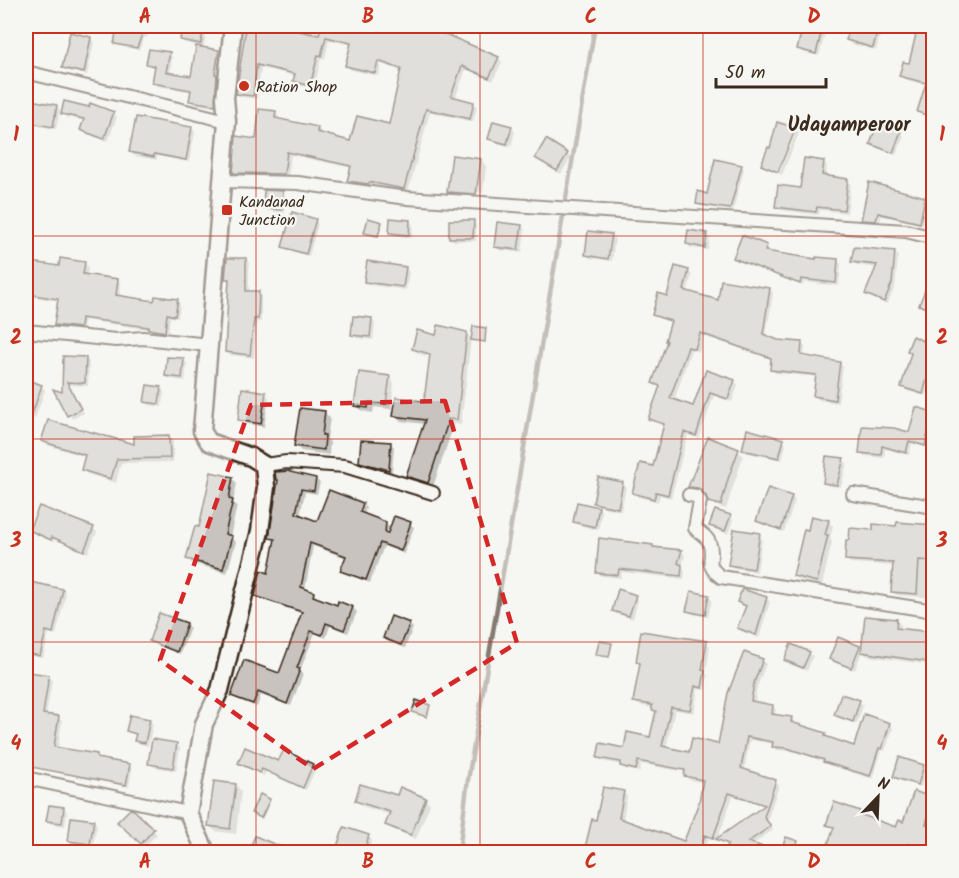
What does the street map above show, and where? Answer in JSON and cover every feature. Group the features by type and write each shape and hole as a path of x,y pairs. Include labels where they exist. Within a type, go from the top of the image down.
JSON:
{"main road":[{"path":"206,852 188,813 204,724 220,690 260,531 266,487 264,465 251,457 209,442 202,431 227,121 225,98 233,26"}],"street":[{"path":"26,72 227,121"},
{"path":"222,181 298,183 407,198 906,231 933,238"},
{"path":"26,331 116,340 143,338 209,345"},
{"path":"264,465 287,462 345,466 433,493"},
{"path":"853,494 933,507"},
{"path":"689,495 696,496 700,501 695,528 707,538 711,545 709,564 721,577 933,611"},
{"path":"26,778 188,813"}],"highlighted area":[{"path":"445,401 517,643 313,769 160,660 251,405"}],"building":[{"path":"120,26 145,26 137,48 114,44 116,32 119,32"},
{"path":"246,26 275,26 319,35 321,26 411,26 445,34 499,57 489,78 462,66 451,96 474,102 470,119 426,109 404,189 369,182 368,184 347,181 351,166 287,152 284,174 233,173 236,136 256,139 259,109 276,111 275,118 318,127 317,132 350,141 357,116 389,124 401,69 378,61 375,73 345,66 351,43 326,37 321,56 318,55 310,86 293,81 295,74 257,65 253,96 236,94"},
{"path":"803,26 823,26 816,54 797,49"},
{"path":"850,26 878,28 873,48 846,40"},
{"path":"918,26 933,26 933,117 917,112 926,83 899,76 903,62 909,63"},
{"path":"182,27 203,31 201,44 180,40"},
{"path":"70,32 91,37 84,73 62,68"},
{"path":"196,46 219,50 215,74 217,75 215,105 189,101 191,90 152,83 155,66 146,64 149,49 170,52 166,72 191,76"},
{"path":"26,99 57,105 53,127 26,122"},
{"path":"64,101 89,107 90,103 114,112 104,139 80,130 84,119 61,114"},
{"path":"136,117 192,127 186,160 129,152"},
{"path":"493,121 512,126 507,144 488,139"},
{"path":"777,122 796,128 778,172 761,165 768,147 770,148"},
{"path":"878,122 901,131 893,153 870,144"},
{"path":"546,139 568,153 557,171 535,158"},
{"path":"452,155 481,159 476,194 447,192"},
{"path":"804,158 824,161 822,175 848,179 844,210 817,207 816,212 775,207 778,185 800,188"},
{"path":"715,159 742,165 730,209 696,204 698,191 707,194"},
{"path":"869,182 925,197 920,223 878,213 876,221 861,220"},
{"path":"264,190 283,191 282,210 263,208"},
{"path":"292,212 316,219 306,254 282,247"},
{"path":"368,218 382,222 378,236 364,233"},
{"path":"390,218 410,220 409,235 389,233"},
{"path":"449,220 474,220 473,238 449,238"},
{"path":"497,222 522,225 518,250 494,247"},
{"path":"688,230 707,233 705,248 686,244"},
{"path":"588,231 612,234 608,259 585,255"},
{"path":"742,235 767,245 765,251 816,259 816,257 838,259 836,283 801,279 800,284 733,258"},
{"path":"854,247 895,251 892,283 884,302 865,294 877,265 851,262"},
{"path":"60,258 85,262 83,274 118,279 116,295 154,301 155,296 178,299 175,316 167,314 165,332 148,329 149,327 81,318 80,328 54,325 58,299 28,294 32,262 59,266"},
{"path":"227,258 246,258 246,291 259,291 258,319 254,319 250,355 225,352 229,279 225,279"},
{"path":"367,261 406,267 403,287 364,282"},
{"path":"675,266 689,270 684,290 718,300 721,280 770,288 763,334 778,340 802,342 801,355 840,362 835,400 813,396 816,375 770,370 771,358 700,333 695,349 688,347 670,398 693,406 706,370 735,380 728,399 710,393 696,436 684,432 668,495 656,492 654,499 632,493 640,463 653,466 664,424 648,419 660,386 652,383 667,341 665,341 671,321 652,315 658,293 667,296"},
{"path":"933,270 933,311 919,305"},
{"path":"353,316 372,318 370,337 351,335"},
{"path":"438,325 467,332 457,420 449,419 428,483 406,476 425,420 393,416 396,397 424,401 430,354 412,349 417,330 436,335"},
{"path":"473,326 486,328 485,342 471,340"},
{"path":"913,336 933,346 933,364 931,363 923,394 901,387 911,353 907,351"},
{"path":"63,356 86,357 85,383 67,382 81,409 67,416 53,389 62,392"},
{"path":"167,357 184,358 182,378 165,376"},
{"path":"359,372 390,376 386,404 369,402 368,408 354,406"},
{"path":"26,379 42,385 28,426 26,426"},
{"path":"147,385 161,387 159,404 144,402"},
{"path":"242,388 266,392 261,424 238,420"},
{"path":"916,407 933,412 925,446 909,441 906,453 882,446 881,455 859,453 862,426 894,428 909,432"},
{"path":"300,408 325,411 322,435 325,435 324,450 294,446"},
{"path":"48,420 134,444 134,436 169,435 170,458 117,459 111,479 81,470 85,455 41,441"},
{"path":"747,429 784,439 779,458 742,450"},
{"path":"708,437 739,449 721,505 708,502 706,496 698,488 688,487"},
{"path":"361,440 391,442 389,470 359,462"},
{"path":"826,456 844,458 837,485 823,483"},
{"path":"290,471 316,478 314,491 301,489 296,513 317,521 329,490 363,503 360,512 386,522 385,533 388,533 394,516 411,522 401,551 380,543 366,580 340,571 346,556 310,543 301,587 314,592 313,596 337,605 338,601 353,607 344,630 326,623 322,635 311,631 287,704 258,692 253,704 231,696 244,660 279,673 302,612 255,596 261,570 268,573 275,539 269,538 278,480 276,480 275,472"},
{"path":"211,472 233,477 229,499 233,500 225,534 232,536 223,569 186,559 195,526 199,527"},
{"path":"598,477 623,482 618,508 593,503"},
{"path":"768,488 792,496 781,530 756,521"},
{"path":"577,502 599,507 595,527 573,522"},
{"path":"39,506 94,527 84,551 29,530"},
{"path":"715,510 731,515 725,531 709,526"},
{"path":"811,516 829,520 825,535 828,535 817,582 793,576 804,529 808,530"},
{"path":"897,522 933,525 932,561 919,560 917,594 891,592 893,563 845,560 846,540 849,540 850,528 873,530 873,524 896,526"},
{"path":"734,529 760,533 754,569 728,565"},
{"path":"599,538 682,550 678,563 682,565 681,576 619,569 618,575 596,573"},
{"path":"26,581 63,589 53,633 46,631 40,656 26,653 26,620 30,604 26,603"},
{"path":"618,589 636,595 629,616 612,611"},
{"path":"742,589 767,597 756,635 737,628 746,606 737,602"},
{"path":"691,591 709,595 705,615 686,611"},
{"path":"159,613 187,623 177,652 149,641"},
{"path":"391,616 410,623 401,645 383,638"},
{"path":"865,616 897,619 896,628 932,632 928,662 861,652"},
{"path":"641,631 707,641 702,670 705,671 702,688 695,686 690,710 671,707 662,746 689,752 692,738 718,744 728,693 744,652 763,659 754,683 751,701 773,705 772,714 792,717 791,722 826,733 825,736 854,746 864,714 890,723 870,776 787,748 772,747 773,742 747,737 741,768 776,780 764,817 771,826 748,842 773,850 773,852 725,852 728,844 716,839 765,805 729,793 713,838 705,835 701,847 713,852 584,852 592,819 596,820 603,787 624,791 619,818 684,841 699,802 703,780 684,776 685,770 638,761 636,770 620,766 621,762 597,758 600,743 624,748 627,732 650,737 656,711 652,710 652,705 633,702 640,663 636,662"},
{"path":"838,637 860,646 851,668 829,659"},
{"path":"599,641 612,643 609,657 596,655"},
{"path":"791,644 810,652 803,668 784,660"},
{"path":"28,672 49,675 43,714 59,716 54,747 97,754 97,758 130,764 126,785 26,766"},
{"path":"841,694 860,700 853,722 834,715"},
{"path":"416,700 430,705 427,717 412,712"},
{"path":"130,715 150,719 145,743 134,741 136,734 126,731"},
{"path":"152,739 177,743 173,768 148,764"},
{"path":"245,747 278,761 284,750 313,764 303,788 262,769 260,773 238,763"},
{"path":"899,757 924,765 918,785 893,777"},
{"path":"214,781 236,784 230,829 208,826"},
{"path":"360,784 397,795 400,787 426,798 411,835 385,825 390,812 355,801"},
{"path":"914,791 933,798 926,824 933,827 933,851 907,844 904,852 825,852 834,827 826,825 834,802 896,827 899,820 903,822"},
{"path":"260,794 270,799 261,818 251,813"},
{"path":"49,805 64,807 62,823 46,821"},
{"path":"130,809 154,829 141,844 117,822"},
{"path":"71,817 94,820 90,844 68,841"},
{"path":"344,827 369,835 364,852 335,852"},
{"path":"255,836 293,852 248,852"},
{"path":"786,837 798,841 795,852 782,848"}],"waterway":[{"path":"459,852 467,786 595,26"}],"place":[{"name":"Ration Shop","path":"244,86"},
{"name":"Kandanad Junction","path":"227,210"}],"district":[{"name":"Udayamperoor","path":"849,124"}]}
